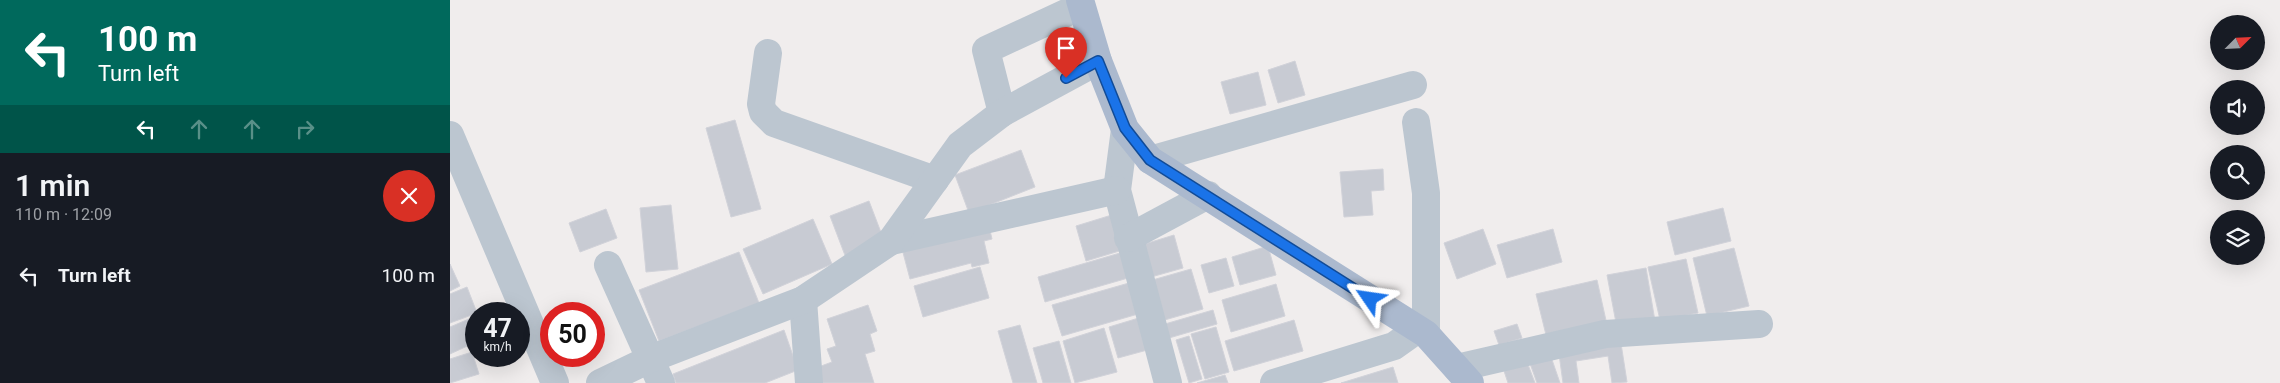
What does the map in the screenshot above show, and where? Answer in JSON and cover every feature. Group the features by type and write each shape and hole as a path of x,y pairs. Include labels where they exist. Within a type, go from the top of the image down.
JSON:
{"main road":[{"path":"1081,3 1098,61 1125,128 1150,160 1422,331 1463,376"}],"street":[{"path":"1002,113 986,50 1081,3"},
{"path":"768,53 761,104 763,112 774,123 935,180"},
{"path":"600,383 655,371 802,300 891,240 960,145 1002,113 1098,61"},
{"path":"1150,160 1413,85"},
{"path":"1274,383 1394,346 1422,331 1426,193 1416,122"},
{"path":"1125,128 1117,190 1128,238 1168,383"},
{"path":"450,135 554,383"},
{"path":"891,240 1117,190"},
{"path":"1128,238 1208,195"},
{"path":"608,265 655,371"},
{"path":"802,300 809,383"},
{"path":"1463,376 1605,334 1759,324"}],"building":[{"path":"1295,61 1305,95 1278,103 1268,70"},
{"path":"1258,72 1266,105 1230,114 1221,82"},
{"path":"735,120 761,209 731,217 706,128"},
{"path":"1021,150 1035,187 969,213 955,175"},
{"path":"1383,169 1384,190 1371,191 1373,215 1344,217 1340,172"},
{"path":"869,201 885,243 846,258 830,216"},
{"path":"671,205 678,269 646,272 640,208"},
{"path":"1723,208 1731,241 1675,255 1667,222"},
{"path":"606,209 617,238 580,252 569,223"},
{"path":"1115,214 1126,249 1086,261 1076,226"},
{"path":"813,219 832,264 763,294 743,249"},
{"path":"988,222 992,239 984,241 989,263 972,267 971,263 910,279 901,245"},
{"path":"1483,229 1496,264 1457,279 1444,243"},
{"path":"1553,229 1562,262 1507,278 1497,245"},
{"path":"1174,235 1183,268 1144,279 1135,247"},
{"path":"1268,246 1276,275 1240,285 1232,257"},
{"path":"1734,248 1749,306 1707,316 1693,258"},
{"path":"739,252 759,303 659,341 639,290"},
{"path":"1120,253 1128,278 1045,302 1038,277"},
{"path":"1226,258 1234,286 1209,293 1201,265"},
{"path":"1686,259 1698,313 1660,320 1648,267"},
{"path":"450,264 460,286 450,291"},
{"path":"980,267 989,298 923,317 914,286"},
{"path":"1646,268 1655,321 1617,328 1607,275"},
{"path":"1191,269 1203,309 1161,321 1149,281"},
{"path":"1597,280 1607,325 1547,339 1536,294"},
{"path":"1136,281 1145,312 1062,336 1052,305"},
{"path":"1276,284 1285,316 1231,332 1222,300"},
{"path":"467,287 473,302 465,302 465,317 450,323 450,294"},
{"path":"868,305 877,331 870,334 875,351 865,354 874,383 818,383 813,369 832,362 827,349 836,346 827,319"},
{"path":"1213,310 1217,324 1169,338 1165,324"},
{"path":"1142,317 1151,349 1118,358 1109,327"},
{"path":"1294,320 1303,351 1234,371 1225,341"},
{"path":"465,321 465,347 450,354 450,327"},
{"path":"1517,324 1522,338 1499,345 1494,331"},
{"path":"1020,325 1037,383 1013,383 998,331"},
{"path":"1216,327 1229,372 1205,379 1191,334"},
{"path":"1104,328 1117,372 1075,383 1063,341"},
{"path":"784,330 798,370 765,383 676,383 673,374"},
{"path":"1189,336 1202,379 1189,383 1176,340"},
{"path":"1620,337 1627,382 1612,383 1608,356 1576,361 1579,383 1563,383 1558,347"},
{"path":"1059,341 1071,383 1043,383 1033,348"},
{"path":"1548,348 1560,383 1537,383 1527,355"},
{"path":"465,354 465,367 477,367 479,374 450,383 450,359"},
{"path":"1524,354 1535,383 1508,383 1501,362"},
{"path":"1393,367 1398,383 1341,383"},
{"path":"1225,375 1228,383 1197,383"}],"route":[{"path":"1066,78 1098,61 1125,128 1150,160 1370,299"}]}
